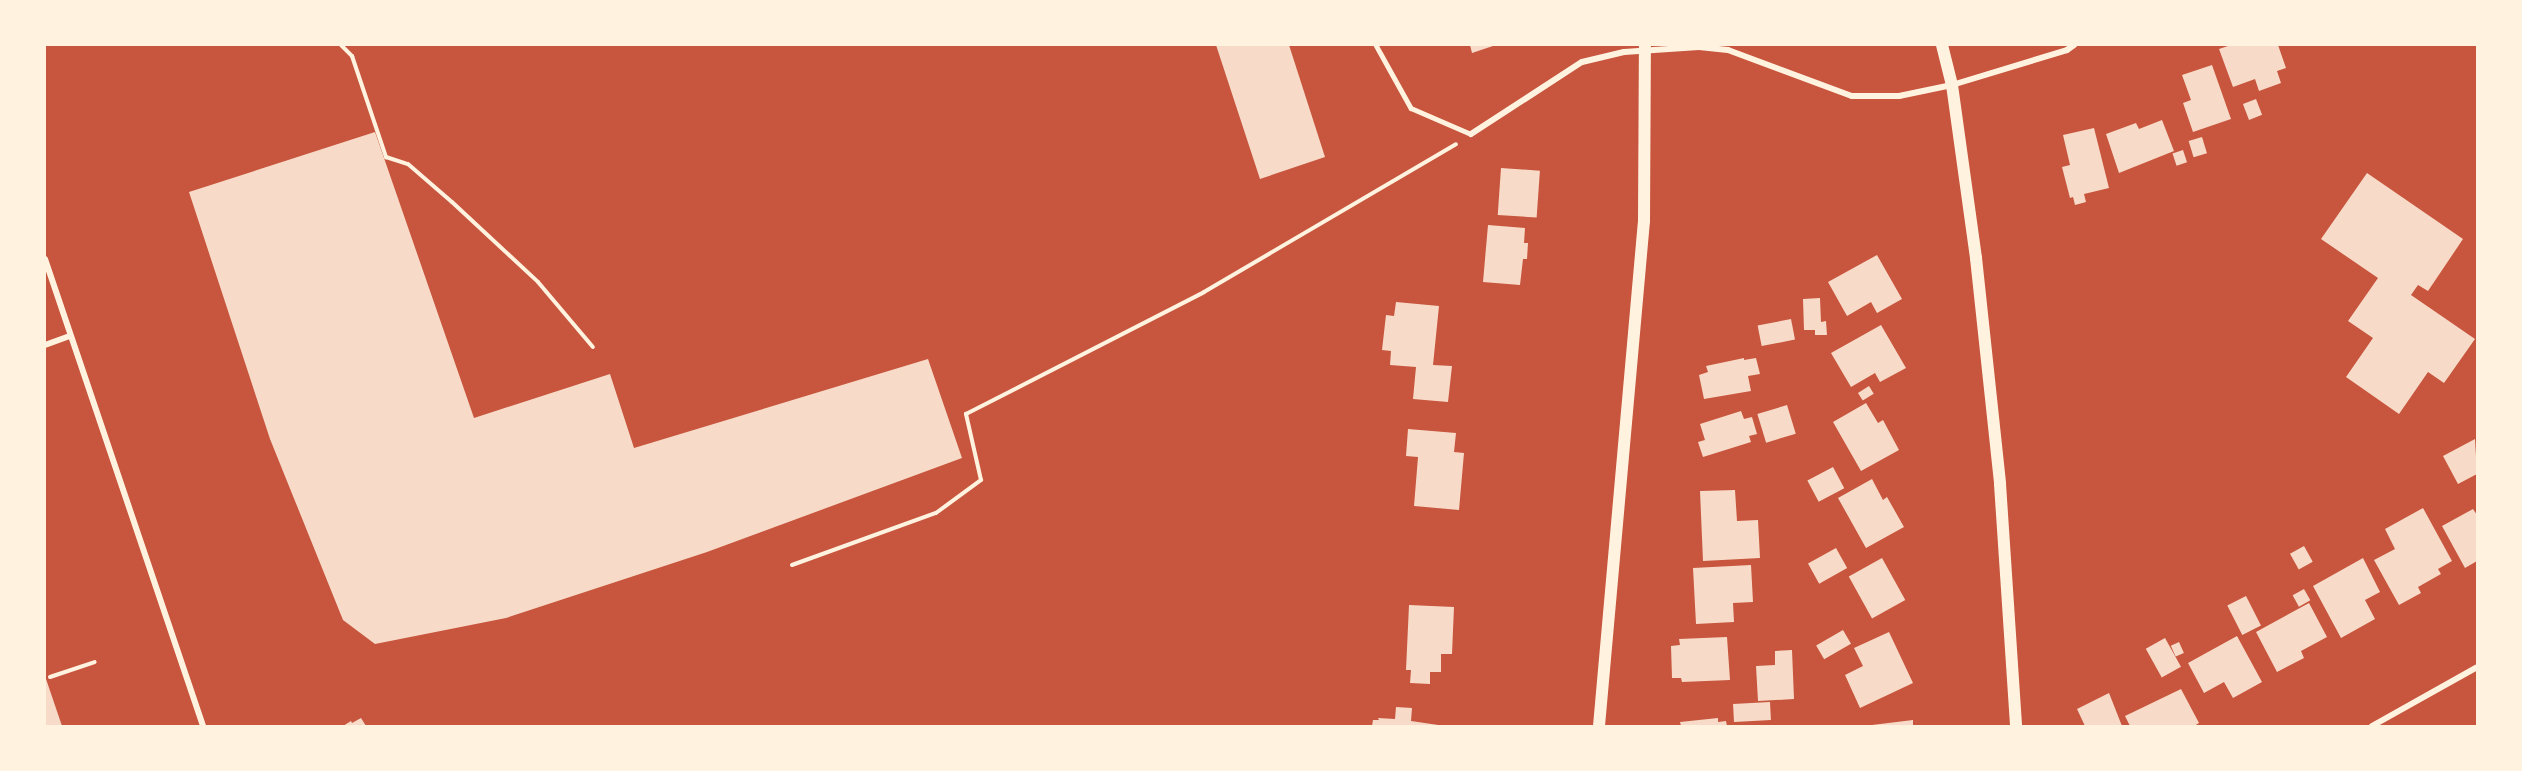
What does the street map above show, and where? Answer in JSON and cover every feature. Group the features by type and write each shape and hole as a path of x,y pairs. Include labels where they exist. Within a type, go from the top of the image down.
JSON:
{"main road":[{"path":"1942,45 1952,85 1976,258 2000,484 2016,726"},
{"path":"1599,726 1644,221 1645,48"}],"street":[{"path":"1471,135 1582,62 1645,48 1699,47 1728,50 1852,96 1899,96 1952,85 2067,50 2074,45"},
{"path":"45,259 203,726"},
{"path":"45,345 70,336"},
{"path":"2372,726 2477,667"}],"lane":[{"path":"1376,45 1411,108 1471,135"}],"path":[{"path":"341,45 352,56 386,157 408,165 452,202 538,282 593,348"},
{"path":"792,565 936,513 981,480 966,414 1204,292 1471,135"},
{"path":"50,677 95,662"}],"building":[{"path":"1216,45 1289,45 1325,157 1260,179"},
{"path":"1470,45 1496,45 1472,53"},
{"path":"2231,45 2278,45 2286,68 2277,71 2281,83 2259,91 2255,79 2233,87 2219,49"},
{"path":"2212,65 2231,119 2193,132 2183,103 2191,100 2182,75"},
{"path":"2256,99 2262,115 2249,120 2243,104"},
{"path":"2162,120 2174,151 2119,173 2106,134 2136,123 2139,129"},
{"path":"2094,128 2109,188 2084,194 2086,202 2075,205 2073,197 2070,198 2062,167 2070,165 2063,135"},
{"path":"375,132 474,418 610,374 634,448 928,359 962,458 707,552 506,618 375,644 343,620 270,439 189,192"},
{"path":"2202,137 2207,153 2194,157 2189,141"},
{"path":"2183,150 2187,162 2177,166 2173,153"},
{"path":"1501,168 1540,171 1537,218 1498,215"},
{"path":"2367,173 2463,239 2428,291 2418,285 2411,295 2475,339 2444,383 2428,372 2399,414 2346,377 2373,338 2348,321 2378,278 2321,239"},
{"path":"1488,225 1525,228 1524,243 1528,243 1527,259 1523,259 1520,285 1483,282"},
{"path":"1877,255 1902,299 1877,313 1871,302 1847,316 1828,282"},
{"path":"1820,298 1821,322 1826,321 1827,335 1815,335 1815,330 1804,330 1803,299"},
{"path":"1396,302 1439,306 1433,365 1452,366 1448,402 1413,399 1416,367 1390,365 1391,351 1382,350 1386,315 1394,316"},
{"path":"1791,319 1795,340 1762,346 1758,325"},
{"path":"1881,325 1906,368 1880,382 1875,373 1851,387 1831,353"},
{"path":"1744,358 1744,360 1756,358 1760,374 1748,376 1751,391 1704,399 1699,375 1708,372 1706,366"},
{"path":"1869,386 1874,394 1863,401 1858,393"},
{"path":"1866,403 1878,423 1883,420 1899,450 1861,471 1833,422"},
{"path":"1787,405 1796,434 1766,443 1757,414"},
{"path":"1741,411 1744,419 1752,417 1757,434 1749,436 1751,442 1703,457 1698,442 1705,440 1700,424"},
{"path":"1408,429 1456,433 1454,452 1464,453 1459,510 1414,506 1418,457 1406,456"},
{"path":"2475,439 2477,474 2458,484 2443,456"},
{"path":"1833,467 1844,488 1819,502 1807,481"},
{"path":"1872,479 1883,500 1887,497 1904,527 1866,548 1838,498"},
{"path":"1735,490 1737,521 1758,520 1760,558 1703,561 1700,491"},
{"path":"2423,508 2452,561 2438,569 2441,574 2418,587 2421,593 2399,605 2374,560 2395,549 2385,529"},
{"path":"2473,509 2477,515 2477,561 2465,568 2442,526"},
{"path":"2304,546 2313,562 2299,570 2290,554"},
{"path":"1836,548 1847,568 1819,584 1808,564"},
{"path":"1882,558 1905,600 1872,618 1849,576"},
{"path":"2363,558 2380,592 2365,600 2375,619 2341,638 2313,586"},
{"path":"1751,565 1753,602 1733,603 1734,622 1696,624 1693,568"},
{"path":"2304,589 2310,600 2299,607 2293,595"},
{"path":"2246,596 2261,625 2242,635 2227,606"},
{"path":"2309,603 2327,637 2301,651 2304,658 2277,672 2256,632"},
{"path":"1409,605 1454,607 1452,654 1441,654 1441,672 1430,672 1430,684 1410,683 1411,670 1406,670"},
{"path":"1843,630 1851,644 1824,659 1816,646"},
{"path":"1889,632 1913,683 1860,708 1845,675 1863,666 1854,648"},
{"path":"2237,636 2262,682 2233,698 2224,682 2204,693 2188,663"},
{"path":"1727,637 1730,680 1682,682 1681,678 1672,678 1671,646 1680,645 1679,639"},
{"path":"2165,638 2181,667 2162,678 2146,649"},
{"path":"2179,642 2184,653 2176,657 2171,646"},
{"path":"1792,650 1794,699 1758,701 1756,666 1775,665 1775,651"},
{"path":"45,676 62,726 45,726"},
{"path":"2181,689 2199,723 2194,726 2130,726 2125,716"},
{"path":"2109,693 2122,726 2085,726 2077,709"},
{"path":"1770,702 1771,720 1734,722 1733,704"},
{"path":"1396,707 1412,708 1411,721 1445,726 1372,726 1373,720 1379,720 1378,718 1395,719"},
{"path":"361,718 366,726 343,726 351,721 352,723"},
{"path":"1718,718 1718,722 1726,721 1727,726 1681,726 1680,722"},
{"path":"1913,720 1913,726 1872,726 1872,725"}]}
